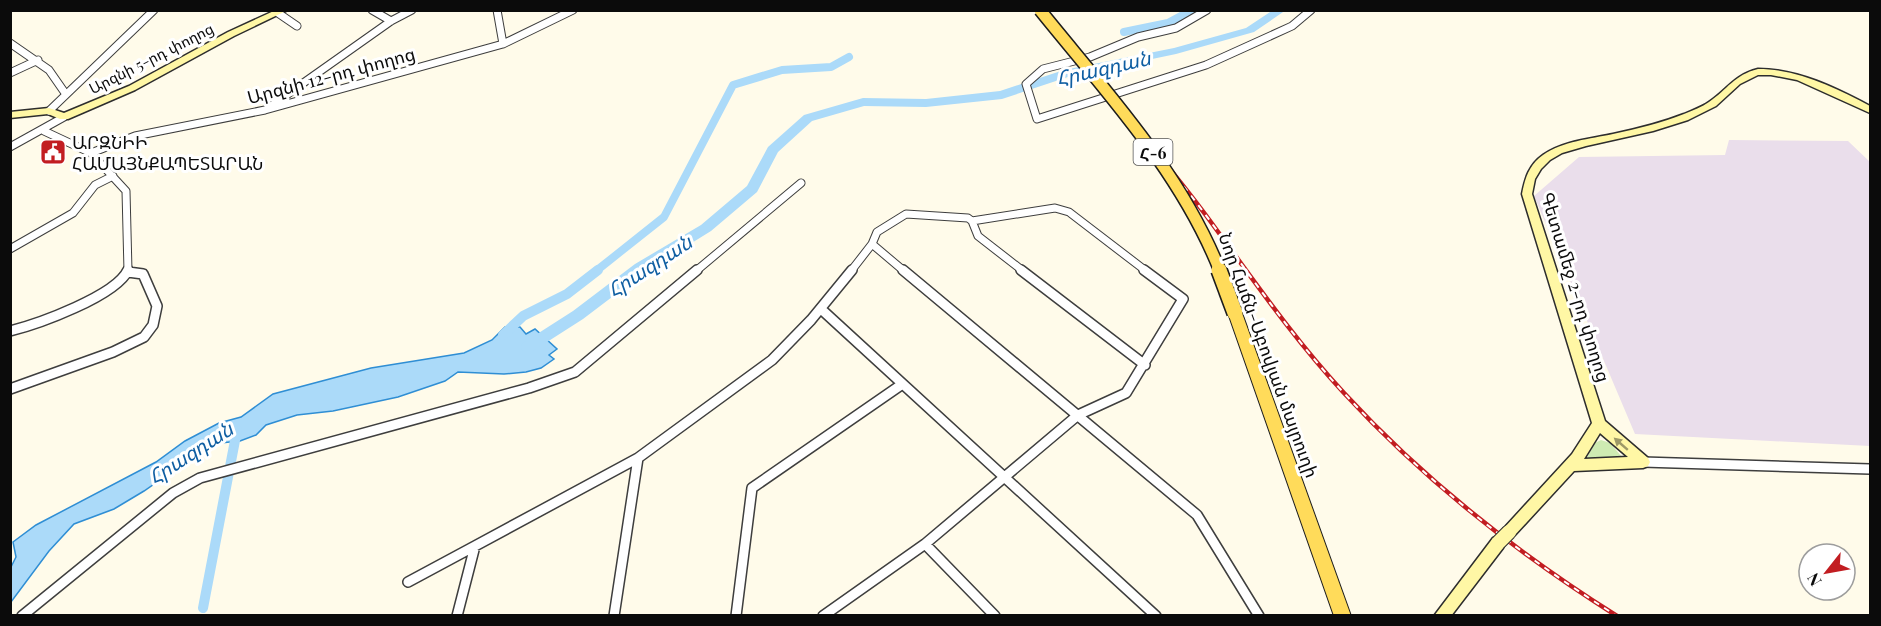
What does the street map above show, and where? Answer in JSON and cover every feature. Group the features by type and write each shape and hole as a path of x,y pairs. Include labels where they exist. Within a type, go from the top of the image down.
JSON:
{"main road":[{"name":"Նոր Հաճն-Աբովյան մայրուղի","path":"1040,10 1173,180 1199,225 1221,272 1343,615"}],"street":[{"path":"49,111 65,93 86,77 154,10"},
{"path":"372,10 391,21"},
{"path":"265,110 391,21 412,10"},
{"path":"497,10 503,44"},
{"name":"Արզնի 12-րդ փողոց","path":"91,153 135,136 265,110 503,44 573,10"},
{"path":"1207,10 1176,28 1138,37 1090,57 1043,69 1026,84 1037,119 1206,65 1292,26 1311,10"},
{"path":"281,12 297,26"},
{"name":"Արզնի 5-րդ փողոց","path":"10,147 44,131 64,117 132,88 231,34 281,12"},
{"path":"10,44 38,60 59,81 65,93"},
{"path":"10,73 38,60"},
{"name":"Գետամեջ 2-րդ փողոց","path":"1599,424 1527,194 1528,182 1545,158 1563,147 1657,126 1708,108 1741,79 1757,72 1778,74 1806,82 1870,110"},
{"path":"10,115 49,111 64,117"},
{"path":"44,131 80,150 91,153 126,190 128,272"},
{"path":"10,249 73,213 95,185 114,176"},
{"path":"22,615 173,493 200,478 430,413 529,388 575,372 801,183"},
{"path":"823,615 925,544 1078,416 1126,393 1183,299 1070,212 1055,208 972,221"},
{"path":"408,582 638,458 733,389 788,345 821,309 872,244 877,232 906,214 968,218 972,221 978,236 1145,365"},
{"path":"872,244 1197,515 1259,615"},
{"path":"10,331 50,322 100,295 128,272 143,274 157,306 153,325 144,337 113,352 10,389"},
{"path":"821,309 901,385 1005,476 1156,615"},
{"path":"736,615 752,488 901,385"},
{"path":"1441,615 1504,537 1571,465 1599,424 1643,462"},
{"path":"614,615 638,458"},
{"path":"1571,465 1643,462 1870,469"},
{"path":"925,544 995,615"},
{"path":"457,615 475,546"}],"shaded area":[{"path":"1729,140 1848,141 1870,162 1870,446 1635,434 1534,196 1579,157 1725,155"}],"green space":[{"path":"1601,440 1610,443 1622,457 1585,461 1595,443"}],"water":[{"path":"505,327 520,327 526,334 535,329 557,349 549,355 554,359 541,368 526,372 504,374 458,372 445,381 398,397 333,411 297,415 266,425 256,435 240,441 210,444 186,455 167,475 114,509 74,524 49,551 11,602 11,567 16,557 13,542 36,525 156,462 185,441 219,423 241,417 273,394 371,368 464,353 492,340"}],"waterway":[{"path":"1124,32 1168,23 1192,10"},
{"name":"Հրազդան","path":"528,347 578,315 640,268 706,228 752,189 773,150 808,118 863,102 926,103 1002,95 1068,73 1176,51 1250,30 1281,10"},
{"path":"596,271 664,217 733,85 782,70 831,67 849,57"},
{"path":"503,335 523,316 567,294 598,270"},
{"path":"203,608 237,430"},
{"name":"Հրազդան","path":"164,472 211,439"}],"railway":[{"path":"1039,10 1164,162 1289,328 1344,393 1406,456 1473,514 1543,567 1617,616"}],"place":[{"name":"ԱՐԶՆԻԻ ՀԱՄԱՅՆՔԱՊԵՏԱՐԱՆ","path":"53,152"}]}
